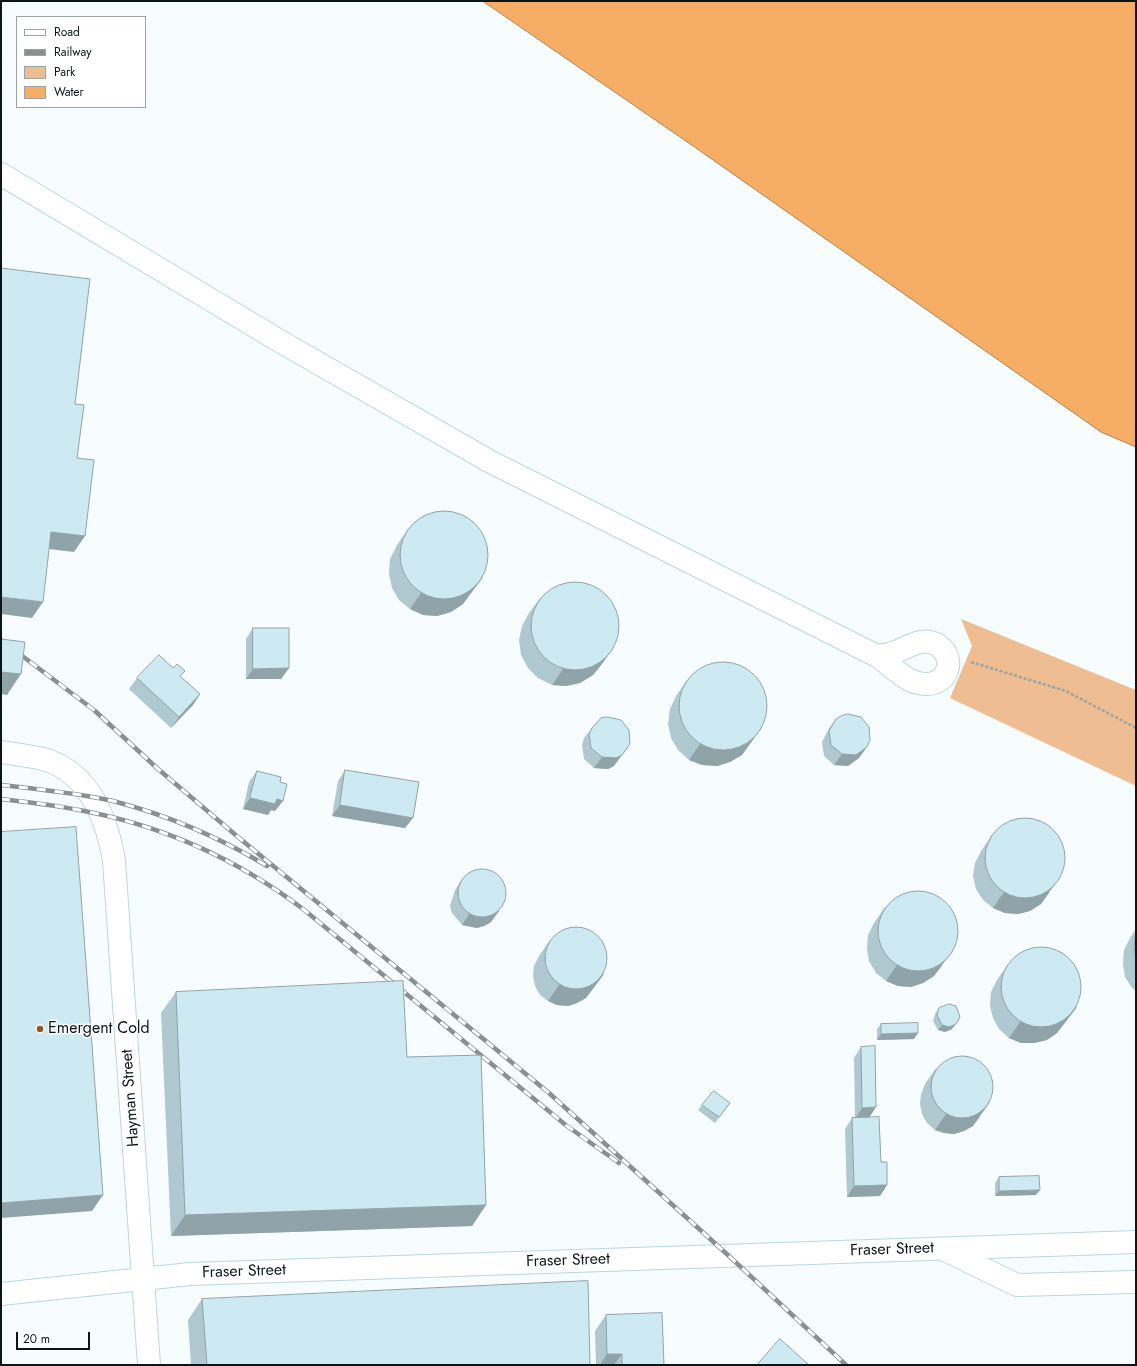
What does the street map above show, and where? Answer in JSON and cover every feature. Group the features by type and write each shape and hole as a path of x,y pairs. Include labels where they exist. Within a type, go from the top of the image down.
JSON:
{"street":[{"path":"1,174 283,343 488,461 877,656 909,680 930,684 939,682 945,675 948,665 946,654 939,646 928,642 916,643 891,654 877,656"},
{"name":"Hayman Street","path":"1,752 30,756 48,761 71,774 83,783 102,814 111,842 115,876 149,1365"},
{"name":"Fraser Street","path":"1,1294 143,1278 206,1273 1136,1242"},
{"path":"942,1248 1018,1285 1136,1282"}],"path":[{"path":"946,654 1066,691 1136,728"}],"green space":[{"path":"961,619 1136,690 1136,786 950,698 972,646"}],"water":[{"path":"483,1 1136,1 1136,447 1101,432 696,148"}],"building":[{"path":"1,268 90,279 75,404 84,405 77,458 94,460 85,536 51,532 43,602 1,597"},
{"path":"444,511 461,514 469,518 481,530 485,538 488,555 485,572 481,580 469,592 461,596 444,599 427,596 419,592 407,580 403,572 400,555 403,538 407,530 419,518 427,514"},
{"path":"575,582 592,585 600,589 612,601 616,609 619,626 616,643 612,651 600,663 592,667 575,670 558,667 550,663 538,651 534,643 531,626 534,609 538,601 550,589 558,585"},
{"path":"253,628 289,628 289,668 253,669"},
{"path":"1,639 25,642 21,674 1,672"},
{"path":"159,655 173,668 177,664 185,671 180,676 200,694 179,717 137,678"},
{"path":"723,662 740,665 748,669 760,681 764,689 767,706 764,723 760,731 748,743 740,747 723,750 706,747 698,743 686,731 682,723 679,706 682,689 686,681 698,669 706,665"},
{"path":"848,714 861,717 869,727 870,740 867,747 856,755 842,754 831,745 829,731 836,719"},
{"path":"608,717 621,720 629,730 630,744 622,755 616,758 602,757 591,748 589,734 592,728 601,718"},
{"path":"345,770 419,782 413,818 340,805"},
{"path":"257,771 281,777 280,782 287,784 283,801 277,799 275,804 250,798"},
{"path":"1025,818 1040,821 1053,830 1062,843 1065,858 1062,873 1053,886 1040,895 1025,898 1010,895 997,886 988,873 985,858 988,843 997,830 1010,821"},
{"name":"Emergent Cold","path":"76,827 103,1195 1,1203 1,832"},
{"path":"482,869 491,871 499,876 504,884 506,893 504,902 499,910 491,915 482,917 473,915 465,910 460,902 458,893 460,884 465,876 473,871"},
{"path":"918,891 933,894 946,903 955,916 958,931 955,946 946,959 933,968 918,971 903,968 890,959 881,946 878,931 881,916 890,903 903,894"},
{"path":"570,927 582,927 598,936 605,946 607,958 605,970 598,980 582,989 570,989 559,984 550,975 545,964 545,952 550,941 559,932"},
{"path":"1136,933 1136,958 1134,948"},
{"path":"1041,947 1056,950 1069,959 1078,972 1081,987 1078,1002 1069,1015 1056,1024 1041,1027 1026,1024 1013,1015 1004,1002 1001,987 1004,972 1013,959 1026,950"},
{"path":"403,981 407,1057 481,1055 486,1205 185,1215 176,992"},
{"path":"949,1004 956,1006 960,1017 956,1024 949,1027 942,1025 937,1015 939,1008"},
{"path":"918,1023 918,1033 881,1034 881,1024"},
{"path":"875,1046 876,1107 862,1108 861,1047"},
{"path":"956,1056 968,1056 984,1065 991,1075 993,1087 991,1099 984,1109 968,1118 956,1118 945,1113 936,1104 931,1093 931,1081 936,1070 945,1061"},
{"path":"714,1091 730,1103 719,1117 702,1105"},
{"path":"879,1117 881,1162 887,1162 887,1185 854,1186 852,1118"},
{"path":"1039,1176 1040,1190 999,1191 999,1177"},
{"path":"588,1281 590,1365 207,1365 202,1299"},
{"path":"662,1313 664,1365 622,1365 622,1354 607,1354 606,1315"},
{"path":"780,1339 809,1365 757,1365"}],"railway":[{"path":"1,640 94,710 158,769 238,837 549,1093 729,1256 846,1365"},
{"path":"1,785 113,801 153,813 211,836 267,866"},
{"path":"1,799 70,808 139,825 197,846 252,875 303,909 567,1126 619,1163"}],"place":[{"name":"Emergent Cold","path":"40,1029"}]}
